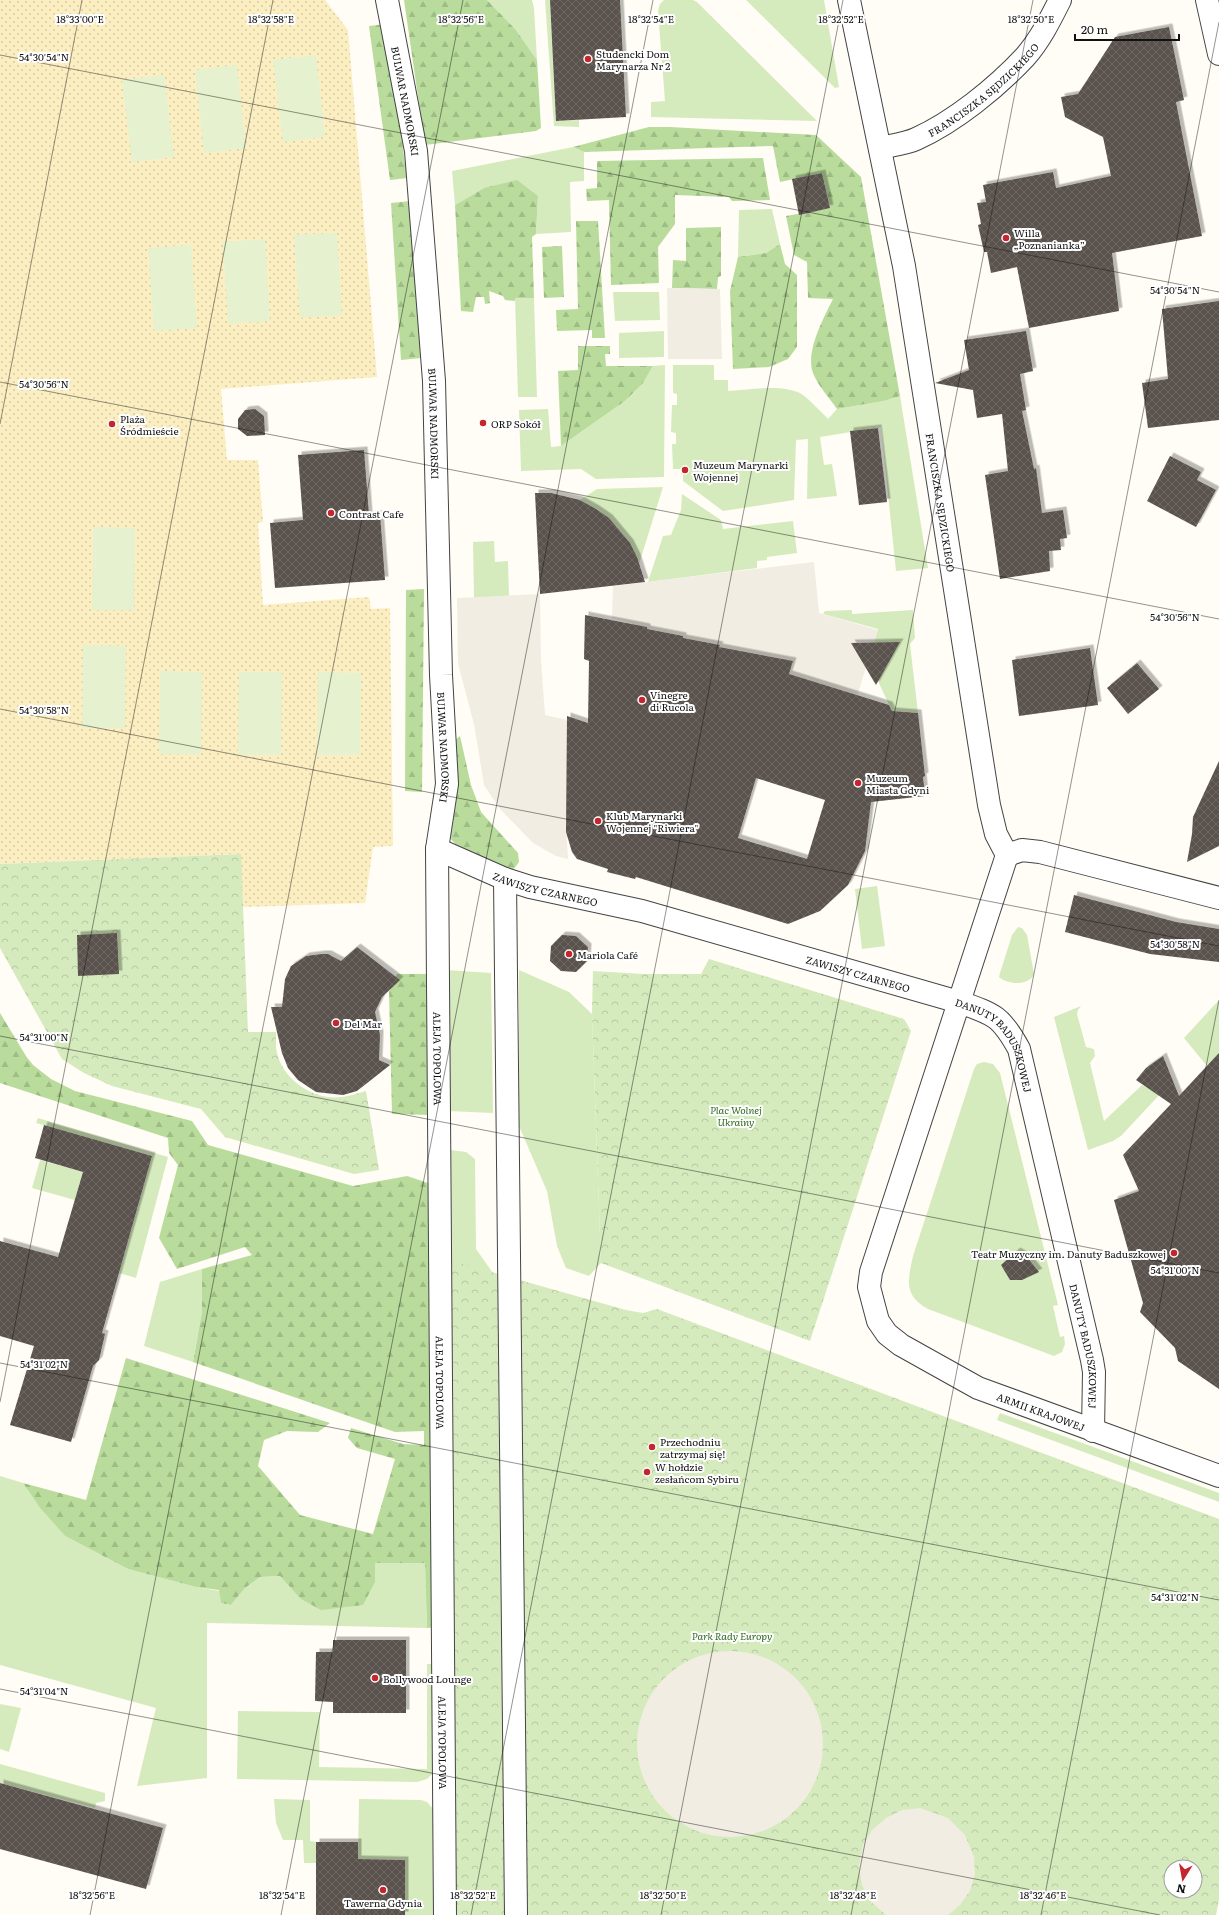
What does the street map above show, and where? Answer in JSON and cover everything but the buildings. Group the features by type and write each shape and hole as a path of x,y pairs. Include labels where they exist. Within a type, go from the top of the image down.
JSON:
{"street":[{"name":"BULWAR NADMORSKI","path":"387,0 416,151 434,381 441,675 448,784 436,849"},
{"name":"FRANCISZKA SĘDZICKIEGO","path":"849,0 904,266 989,805 996,834 1007,855"},
{"name":"FRANCISZKA SĘDZICKIEGO","path":"880,148 915,140 959,114 994,86 1025,56 1047,26 1060,0"},
{"path":"1207,0 1219,54"},
{"name":"ZAWISZY CZARNEGO","path":"436,849 505,879 530,887 642,911 959,1002"},
{"name":"ALEJA TOPOLOWA","path":"436,849 445,1915"},
{"path":"1007,855 1022,850 1040,852 1219,898"},
{"name":"DANUTY BADUSZKOWEJ","path":"1007,855 959,1002 990,1012 1002,1023 1019,1049 1092,1360 1094,1372 1093,1431"},
{"path":"505,879 516,1915"},
{"name":"ARMII KRAJOWEJ","path":"959,1002 870,1272 869,1287 878,1321 887,1334 900,1345 978,1388 1219,1476"}],"green space":[{"path":"404,0 487,0 516,30 537,60 541,128 536,131 425,145"},
{"path":"487,0 532,0 534,8 537,60 516,30"},
{"path":"545,0 550,0 556,121 579,120 579,127 554,126"},
{"path":"664,0 693,0 697,2 817,121 651,117 651,102 665,101 658,11 660,4"},
{"path":"746,0 824,0 839,87 835,88"},
{"path":"386,24 407,178 390,180 369,26"},
{"path":"316,55 325,137 283,142 273,60"},
{"path":"237,65 246,148 204,153 195,70"},
{"path":"164,75 174,157 132,162 122,80"},
{"path":"649,127 816,135 861,177 900,396 884,401 837,409 813,373 811,355 813,345 833,299 808,298 807,262 794,255 786,216 830,208 822,173 780,182 773,146 584,152 573,147"},
{"path":"573,147 584,152 584,181 570,182 571,232 536,234 538,196 484,188 455,205 452,171"},
{"path":"763,158 770,200 732,201 729,197 675,195 675,224 658,247 659,283 611,285 609,200 587,201 586,189 597,188 597,161"},
{"path":"517,180 538,196 536,234 532,237 534,298 515,298 515,301 505,300 503,296 489,291 490,303 485,304 484,297 476,297 473,312 461,311 455,205 484,188"},
{"path":"410,201 421,358 401,360 391,203"},
{"path":"772,209 780,244 766,253 738,257 739,210"},
{"path":"576,221 598,221 605,338 592,338 592,330 557,331 556,310 578,309"},
{"path":"721,227 721,276 718,277 717,289 672,288 673,260 686,261 686,228"},
{"path":"337,233 342,315 300,318 294,235"},
{"path":"265,239 270,321 228,324 223,242"},
{"path":"780,244 785,264 797,275 797,347 788,359 769,367 733,369 730,291 738,257 766,253"},
{"path":"191,245 197,328 154,331 148,248"},
{"path":"562,246 564,297 544,298 542,247"},
{"path":"613,292 659,292 660,320 615,321"},
{"path":"515,298 534,298 537,397 518,397"},
{"path":"664,331 664,357 619,358 619,333"},
{"path":"578,346 610,346 610,354 605,354 606,366 653,366 643,383 625,401 561,446 558,371 578,370"},
{"path":"665,365 664,477 596,479 581,469 521,471 519,410 548,409 551,447 561,446 625,401 643,383 653,366"},
{"path":"673,365 714,365 714,380 728,380 728,391 777,388 795,391 803,395 828,419 837,409 884,401 900,396 928,568 896,571 881,427 820,437 824,465 832,464 837,496 807,499 808,439 796,440 794,500 723,511 683,481 683,469 673,469 672,444 676,444 676,433 671,432 672,405 677,405 677,394 673,393"},
{"path":"663,487 639,564 628,543 616,526 600,512 580,500 597,489"},
{"path":"682,494 721,520 723,529 793,521 797,553 767,557 767,560 757,561 757,568 648,582 663,536 671,535 681,510"},
{"path":"93,527 135,528 134,610 92,610"},
{"path":"494,541 495,562 508,561 509,596 474,598 473,542"},
{"path":"424,589 422,792 405,791 406,590"},
{"path":"852,610 852,614 913,610 915,638 910,644 918,713 892,711 878,681 874,643 878,629 823,614 825,611"},
{"path":"83,645 126,646 125,728 82,728"},
{"path":"160,671 202,672 201,755 159,754"},
{"path":"239,672 282,672 281,755 238,755"},
{"path":"318,672 361,673 360,755 317,755"},
{"path":"460,736 471,785 481,812 518,853 519,862 513,870 464,854 450,838 453,742"},
{"path":"241,854 248,1032 276,1032 276,1048 284,1069 291,1078 309,1091 331,1097 345,1097 366,1091 379,1170 354,1174 225,1137 201,1109 112,1086 84,1073 62,1059 0,948 0,864"},
{"path":"877,886 885,946 862,949 855,889"},
{"path":"1018,927 1022,928 1027,935 1034,974 1028,981 1013,983 1007,982 999,977 1012,935"},
{"name":"Plac Wolnej Ukrainy","path":"709,959 904,1019 911,1031 810,1341 601,1263 592,1014 593,971 643,974 701,974"},
{"path":"446,970 491,973 493,1113 448,1111"},
{"path":"519,970 569,992 592,1014 601,1263 589,1276 566,1268 557,1246 547,1191 519,1126"},
{"path":"397,974 428,974 431,1115 392,1114 389,991"},
{"path":"1219,1000 1219,1054 1207,1066 1184,1038"},
{"path":"1081,1006 1077,1014 1086,1047 1094,1049 1095,1056 1090,1063 1104,1121 1142,1085 1154,1091 1162,1092 1121,1136 1113,1141 1088,1150 1054,1017"},
{"path":"0,1013 26,1056 33,1065 51,1079 75,1091 192,1121 208,1145 353,1186 407,1176 431,1184 436,1627 427,1628 425,1563 375,1563 375,1582 363,1605 321,1610 301,1599 280,1576 260,1577 245,1588 231,1605 221,1603 219,1590 196,1587 128,1569 65,1536 40,1508 23,1483 86,1500 126,1358 330,1423 318,1432 287,1431 264,1440 258,1466 300,1515 373,1534 395,1459 357,1448 348,1438 351,1428 403,1444 424,1445 424,1431 395,1432 193,1362 202,1312 202,1269 252,1255 245,1247 177,1269 159,1238 178,1165 169,1153 168,1138 0,1083"},
{"path":"984,1062 993,1064 1000,1073 1058,1305 1053,1306 1060,1337 1064,1336 1065,1344 1062,1352 1054,1356 928,1309 914,1298 909,1286 913,1256 974,1069 977,1064","holes":["1015,1254 1029,1276 1022,1280 1011,1279 1005,1263"]},
{"path":"38,1118 168,1157 136,1278 119,1273 152,1156 36,1123"},
{"path":"451,1150 466,1152 475,1159 476,1249 493,1273 450,1427 446,1151"},
{"path":"40,1160 83,1172 75,1200 32,1188"},
{"name":"Park Rady Europy","path":"449,1260 626,1310 643,1313 657,1309 1219,1519 1219,1900 1216,1915 453,1915"},
{"path":"202,1269 202,1312 193,1362 144,1346 160,1282"},
{"path":"1000,1413 1219,1493 1219,1502 997,1420"},
{"path":"0,1476 23,1483 40,1508 65,1536 128,1569 196,1587 220,1591 221,1603 231,1605 245,1588 260,1577 280,1576 289,1585 375,1582 375,1562 425,1563 427,1628 207,1623 207,1778 137,1786 156,1708 0,1665"},
{"path":"427,1664 436,1664 434,1772 427,1779 417,1782 237,1779 238,1711 320,1712 319,1767 427,1769"},
{"path":"0,1704 21,1708 9,1752 0,1749"},
{"path":"0,1764 105,1793 105,1801 96,1803 95,1808 0,1783"},
{"path":"274,1799 310,1800 310,1841 316,1842 316,1863 304,1863 303,1840 283,1840 276,1823"},
{"path":"359,1799 421,1800 427,1802 435,1811 438,1915 405,1915 405,1860 358,1859"}],"sand":[{"name":"Plaża Śródmieście","path":"0,0 325,0 348,30 377,377 221,389 227,460 258,460 263,522 258,523 263,605 369,597 371,609 390,608 393,846 373,847 365,903 243,907 240,854 0,864"}],"shaded area":[{"path":"667,288 720,289 722,359 668,359"},
{"path":"814,562 819,613 878,630 857,696 787,680 793,664 790,663 717,652 720,645 682,641 683,636 680,635 679,640 646,630 647,627 631,626 632,623 612,618 613,586"},
{"path":"540,594 541,660 545,715 572,721 566,827 568,859 556,856 533,843 500,809 484,785 474,724 458,664 457,598"},
{"path":"730,1651 748,1653 766,1658 782,1667 796,1678 807,1692 816,1708 821,1726 823,1744 821,1762 816,1780 807,1796 796,1810 782,1821 766,1830 748,1835 730,1837 712,1835 694,1830 678,1821 664,1810 653,1796 644,1780 639,1762 637,1744 639,1726 644,1708 653,1692 664,1678 678,1667 694,1658 712,1653"},
{"path":"920,1808 948,1818 965,1835 974,1857 975,1874 970,1891 960,1905 948,1915 886,1915 871,1902 862,1885 859,1865 863,1845 872,1830 886,1818 902,1810"}],"place":[{"name":"Studencki Dom Marynarza Nr 2","path":"588,59"},
{"name":"Willa „Poznanianka”","path":"1006,238"},
{"name":"ORP Sokół","path":"483,423"},
{"name":"Plaża Śródmieście","path":"112,424"},
{"name":"Muzeum Marynarki Wojennej","path":"685,470"},
{"name":"Contrast Cafe","path":"331,513"},
{"name":"Vinegre di Rucola","path":"642,700"},
{"name":"Muzeum Miasta Gdyni","path":"858,783"},
{"name":"Klub Marynarki Wojennej \"Riwiera\"","path":"598,821"},
{"name":"Mariola Café","path":"569,954"},
{"name":"Del Mar","path":"336,1023"},
{"name":"Teatr Muzyczny im. Danuty Baduszkowej","path":"1174,1253"},
{"name":"Przechodniu zatrzymaj się!","path":"652,1447"},
{"name":"W hołdzie zesłańcom Sybiru","path":"647,1472"},
{"name":"Bollywood Lounge","path":"375,1678"},
{"name":"Tawerna Gdynia","path":"383,1890"}]}
